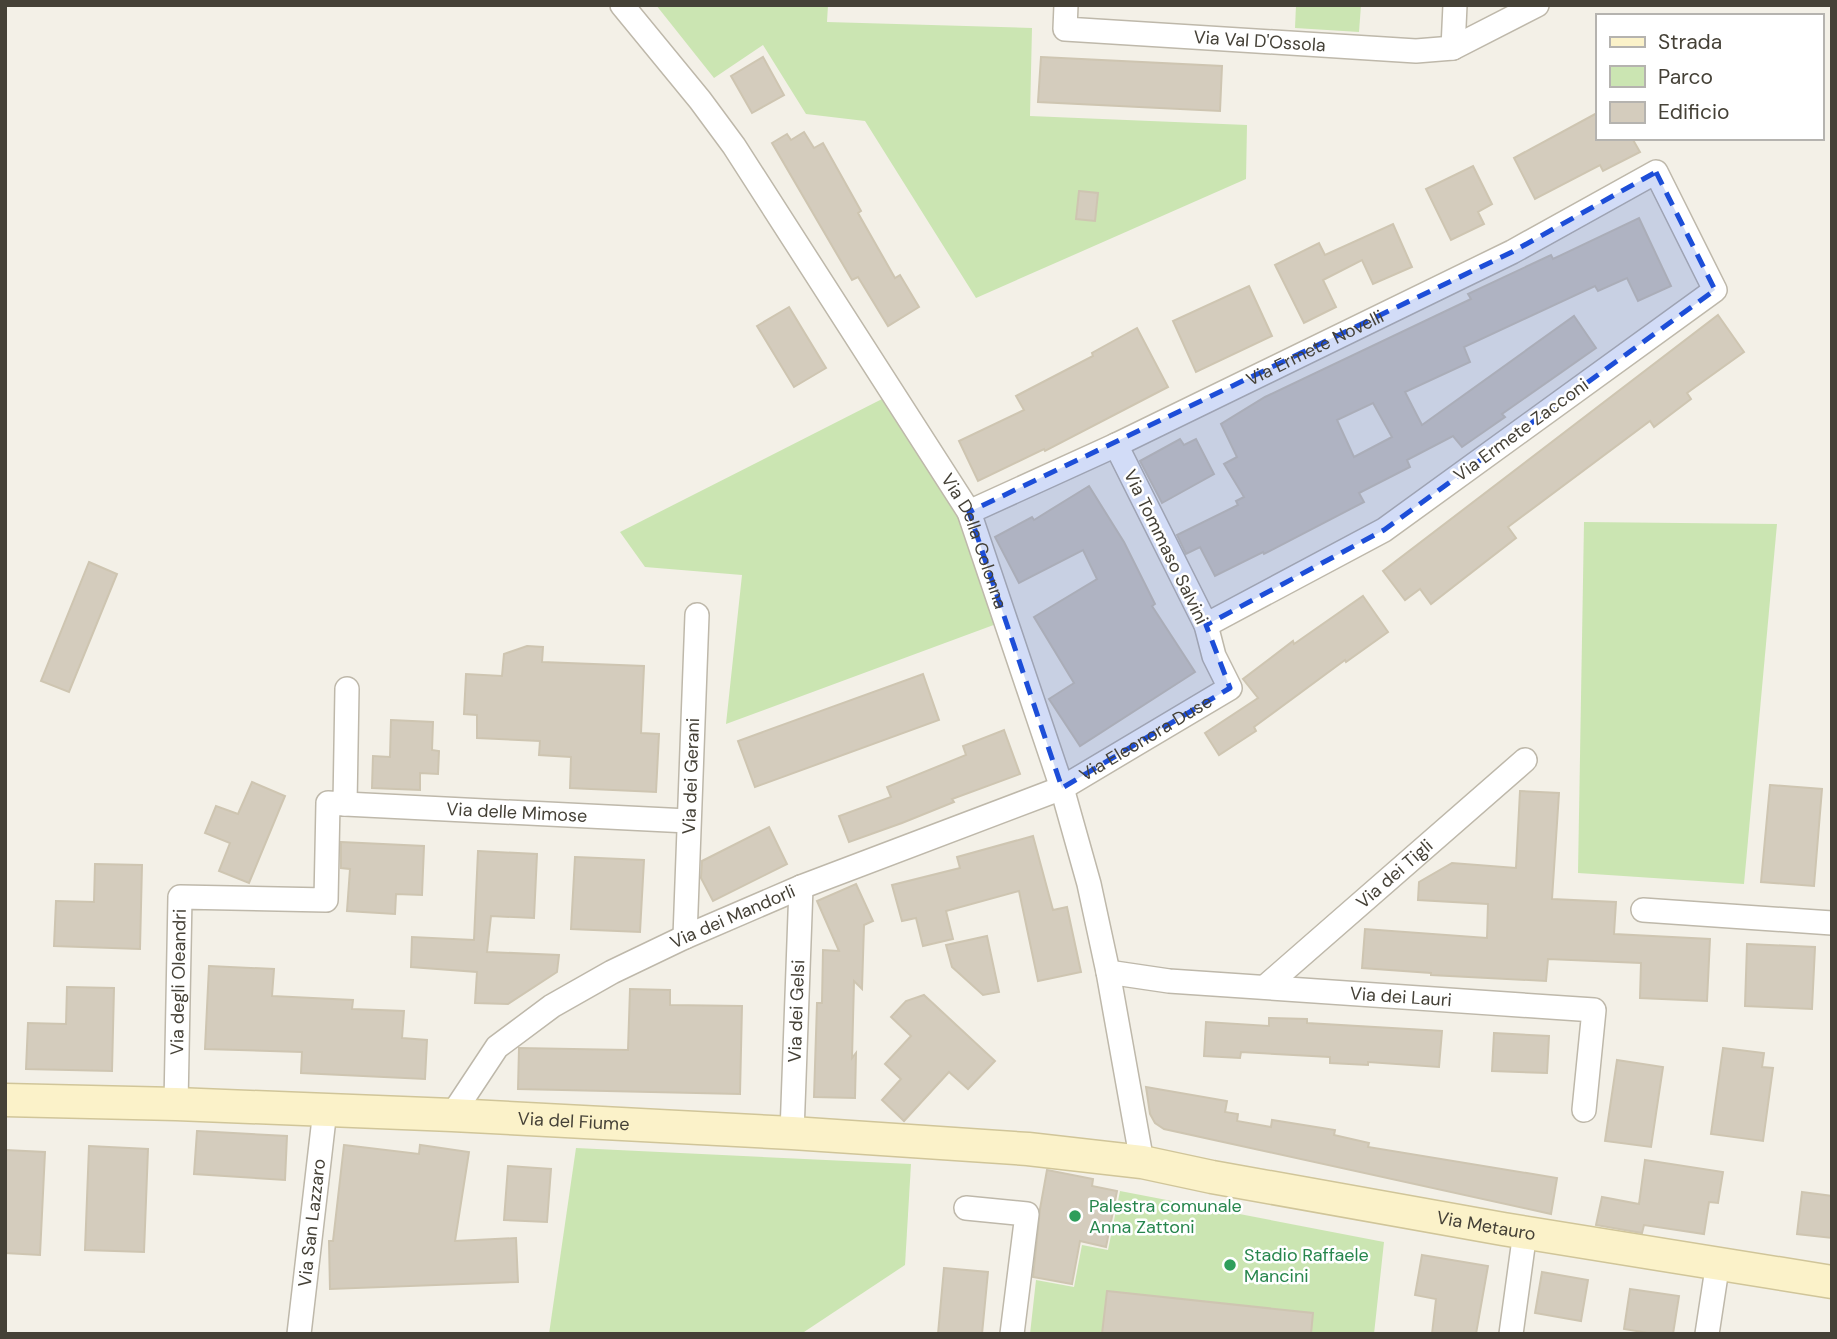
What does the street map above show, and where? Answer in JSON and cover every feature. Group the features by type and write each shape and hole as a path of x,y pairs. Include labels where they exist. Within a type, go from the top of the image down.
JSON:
{"street":[{"name":"Via Della Colonna","path":"622,5 734,146 970,512 1062,789 1089,884 1108,972 1142,1162"},
{"name":"Via Val D'Ossola","path":"1066,5 1065,29 1416,51 1453,48"},
{"path":"1455,5 1453,48 1537,5"},
{"name":"Via Ermete Novelli","path":"970,512 1116,445 1511,252 1656,172"},
{"name":"Via Ermete Zacconi","path":"1206,625 1384,530 1715,290 1656,172"},
{"name":"Via Tommaso Salvini","path":"1116,445 1206,625 1214,656 1230,688"},
{"name":"Via dei Gerani","path":"685,937 697,615"},
{"name":"Via Eleonora Duse","path":"1062,789 1230,688"},
{"path":"345,804 347,689"},
{"name":"Via dei Tigli","path":"1265,987 1525,760"},
{"name":"Via dei Mandorli","path":"452,1115 496,1046 564,999 612,972 801,887 1062,789"},
{"name":"Via degli Oleandri","path":"176,1104 180,897 326,900 328,803 345,804"},
{"name":"Via delle Mimose","path":"345,804 688,821"},
{"name":"Via dei Gelsi","path":"792,1133 801,887"},
{"path":"1643,910 1832,923"},
{"name":"Via dei Lauri","path":"1108,972 1169,981 1594,1010 1584,1110"},
{"name":"Via del Fiume","path":"5,1100 452,1115 792,1133 1028,1149 1142,1162"},
{"name":"Via San Lazzaro","path":"299,1334 325,1110"},
{"name":"Via Metauro","path":"1142,1162 1212,1177 1525,1232 1832,1282"},
{"path":"966,1208 1027,1214 1012,1334"},
{"path":"1511,1334 1525,1232"},
{"path":"1707,1334 1718,1262"}],"highlighted area":[{"path":"1656,172 1715,290 1384,530 1206,625 1230,688 1062,788 969,512 1512,252"}],"green space":[{"path":"656,5 828,5 827,22 1032,28 1030,116 1247,125 1246,179 976,298 865,121 806,114 763,45 714,78"},
{"path":"1296,5 1361,5 1359,32 1295,28"},
{"path":"884,398 964,516 999,623 726,724 742,575 645,567 620,532"},
{"path":"1584,522 1777,524 1744,884 1578,873"},
{"path":"576,1148 911,1164 905,1265 801,1334 549,1334"},
{"name":"Stadio Raffaele Mancini","path":"1120,1191 1384,1242 1374,1334 1030,1334 1036,1280 1074,1287 1082,1245 1108,1250"}],"building":[{"path":"763,57 784,95 752,113 731,76"},
{"path":"1041,57 1222,66 1220,111 1038,102"},
{"path":"1596,114 1596,140 1633,140 1640,152 1603,171 1600,165 1535,199 1514,158"},
{"path":"804,132 814,148 823,143 895,278 900,275 919,307 888,326 858,277 852,280 772,143 787,134 791,140"},
{"path":"1473,166 1492,204 1478,212 1484,224 1451,240 1426,189"},
{"path":"1079,191 1098,193 1095,221 1076,219"},
{"path":"1639,218 1671,286 1638,301 1627,278 1598,291 1595,286 1464,347 1470,362 1405,392 1422,425 1574,316 1596,348 1502,414 1505,417 1462,447 1453,436 1407,460 1410,467 1359,493 1364,502 1264,554 1263,552 1215,576 1200,547 1186,554 1177,535 1238,505 1236,501 1244,497 1224,464 1237,457 1221,424 1265,397 1471,299 1468,294 1551,255 1553,259","holes":["1373,403 1392,437 1354,457 1337,420"]},
{"path":"1393,224 1412,267 1373,284 1362,260 1323,280 1336,307 1304,323 1275,265 1319,243 1325,255"},
{"path":"1249,286 1272,336 1196,372 1173,321"},
{"path":"789,307 826,368 794,387 757,326"},
{"path":"1718,315 1744,352 1687,393 1691,399 1654,427 1650,421 1508,527 1516,538 1431,604 1420,589 1405,600 1383,571"},
{"path":"1137,328 1168,387 1045,451 1044,449 978,481 959,441 1024,410 1016,396 1093,356 1092,353"},
{"path":"1180,439 1184,445 1196,439 1214,474 1162,503 1140,461"},
{"path":"1089,486 1124,542 1155,604 1152,606 1195,672 1080,746 1049,699 1074,683 1034,617 1097,579 1083,550 1019,583 995,537 1032,517 1034,520"},
{"path":"89,562 117,574 69,692 41,681"},
{"path":"1363,596 1388,632 1346,662 1345,660 1254,727 1256,731 1219,755 1205,733 1258,698 1243,679 1293,641 1294,644"},
{"path":"527,646 543,647 542,662 644,666 641,733 659,734 656,792 570,788 571,757 539,755 540,741 477,738 477,715 464,714 466,674 502,676 504,654"},
{"path":"923,674 939,720 755,787 738,741"},
{"path":"391,720 433,722 432,750 439,751 438,774 420,773 420,790 372,788 373,756 390,757"},
{"path":"1004,730 1020,774 849,842 839,816 891,797 887,787 966,755 963,746"},
{"path":"252,782 285,796 249,883 219,871 230,843 205,833 216,806 238,814"},
{"path":"1770,785 1822,789 1814,886 1761,882"},
{"path":"1520,791 1559,793 1552,899 1616,902 1614,934 1710,939 1707,1001 1640,998 1641,963 1548,959 1546,981 1431,975 1362,968 1365,929 1487,938 1488,904 1418,900 1419,882 1452,863 1516,868"},
{"path":"769,827 787,864 713,901 701,878 702,861"},
{"path":"1033,836 1053,910 1067,907 1081,972 1038,981 1019,891 946,911 953,939 923,946 916,918 902,921 892,885 960,868 957,857"},
{"path":"341,842 424,846 422,895 396,894 395,914 347,911 350,869 341,868"},
{"path":"478,851 537,854 534,918 491,916 487,952 559,955 557,972 508,1004 475,1003 477,972 411,967 412,937 474,940"},
{"path":"575,857 644,860 640,932 571,929"},
{"path":"95,864 142,865 140,949 54,946 56,901 94,902"},
{"path":"856,884 873,921 864,925 862,989 854,981 852,1058 856,1053 855,1098 814,1097 817,1003 822,1003 823,950 839,951 817,901"},
{"path":"987,936 999,992 983,995 952,967 946,945"},
{"path":"1747,944 1815,947 1812,1009 1745,1006"},
{"path":"209,966 274,969 272,996 353,1000 352,1009 404,1011 402,1038 427,1040 425,1079 301,1073 302,1052 205,1049"},
{"path":"67,987 114,988 112,1071 26,1069 28,1023 66,1024"},
{"path":"630,989 670,990 670,1005 742,1006 740,1094 518,1089 519,1048 628,1050"},
{"path":"924,995 995,1061 968,1089 949,1072 904,1121 882,1100 901,1079 885,1064 911,1036 891,1017 906,1001"},
{"path":"1269,1018 1307,1019 1307,1023 1442,1031 1439,1067 1368,1062 1368,1065 1330,1063 1330,1057 1241,1052 1240,1058 1204,1056 1206,1022 1269,1026"},
{"path":"1494,1033 1549,1036 1547,1073 1492,1071"},
{"path":"1723,1048 1764,1053 1762,1067 1773,1068 1763,1141 1711,1134"},
{"path":"1617,1060 1663,1067 1651,1147 1605,1141"},
{"path":"1146,1087 1227,1101 1225,1112 1238,1114 1237,1121 1271,1127 1272,1120 1335,1130 1334,1135 1369,1143 1368,1147 1557,1178 1551,1214 1164,1129 1155,1123 1150,1114"},
{"path":"197,1131 287,1136 285,1180 194,1174"},
{"path":"344,1145 419,1154 420,1145 469,1152 455,1241 516,1238 518,1282 330,1289 329,1241 333,1241"},
{"path":"89,1146 148,1149 144,1252 85,1250"},
{"path":"5,1150 45,1152 40,1255 5,1253"},
{"path":"1645,1160 1723,1172 1718,1203 1709,1202 1704,1234 1644,1225 1642,1233 1596,1225 1602,1197 1639,1204"},
{"path":"508,1166 551,1169 547,1222 504,1220"},
{"name":"Palestra comunale Anna Zattoni","path":"1047,1170 1093,1179 1092,1186 1117,1191 1106,1247 1080,1241 1072,1284 1033,1277"},
{"path":"1802,1192 1832,1196 1832,1238 1797,1234"},
{"path":"1422,1255 1488,1266 1476,1334 1432,1334 1436,1299 1415,1295"},
{"path":"944,1268 988,1272 982,1334 938,1334"},
{"path":"1542,1272 1588,1280 1581,1321 1535,1313"},
{"path":"1630,1289 1679,1296 1673,1334 1624,1329"},
{"path":"1107,1291 1313,1313 1311,1334 1102,1334"}],"place":[{"name":"Palestra comunale Anna Zattoni","path":"1075,1216"},
{"name":"Stadio Raffaele Mancini","path":"1230,1265"}]}
